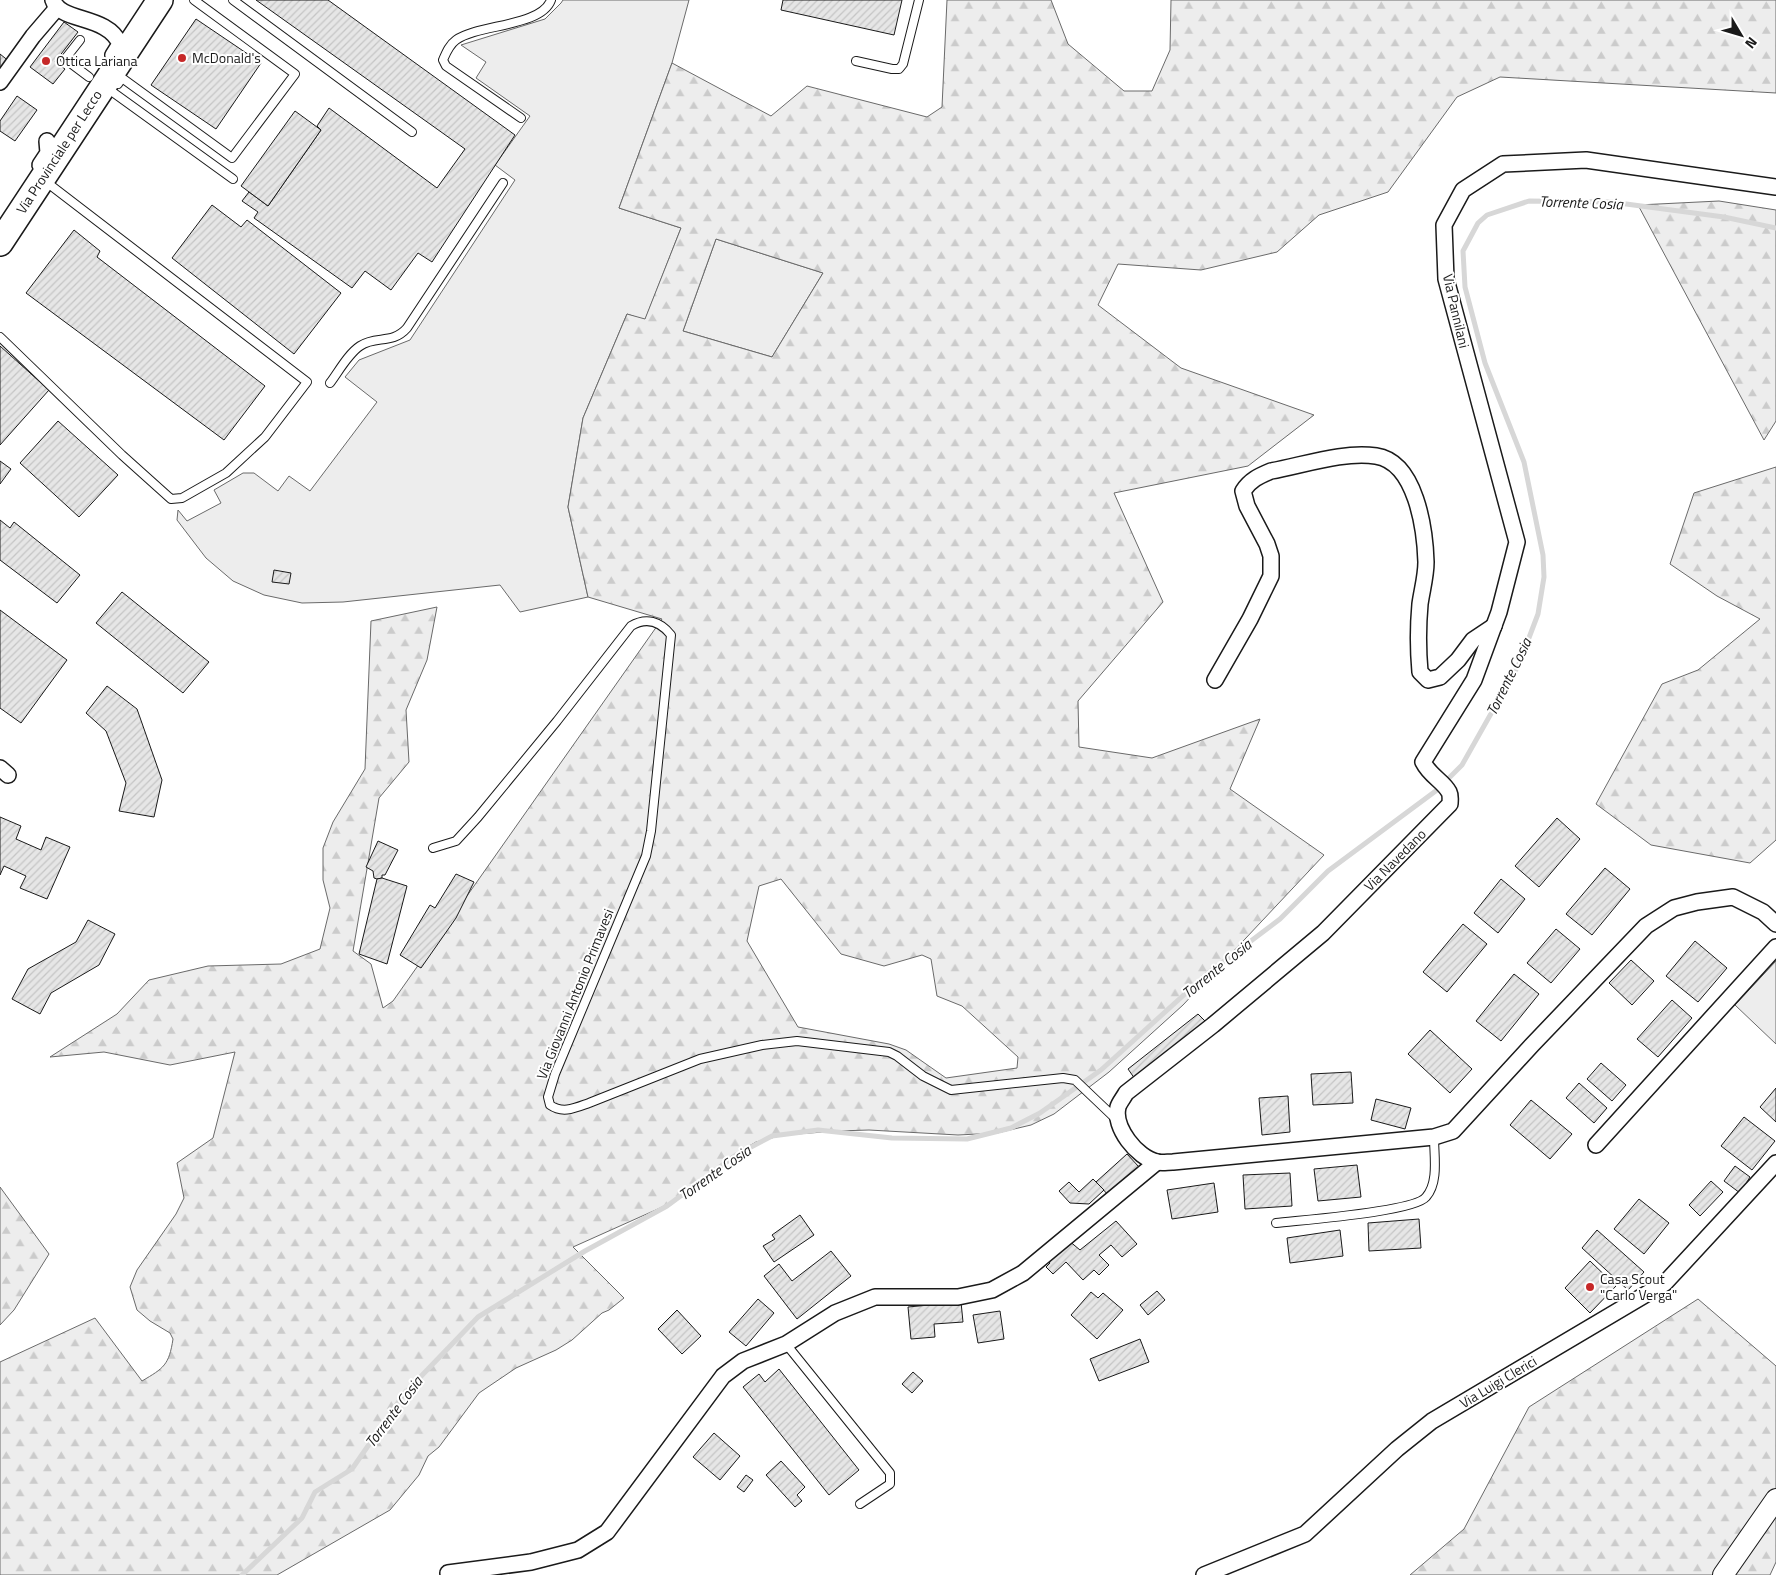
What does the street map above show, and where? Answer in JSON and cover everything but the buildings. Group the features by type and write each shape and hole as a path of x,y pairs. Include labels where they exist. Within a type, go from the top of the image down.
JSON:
{"main road":[{"name":"Via Provinciale per Lecco","path":"0,243 101,85 113,51 140,0"},
{"name":"Via Provinciale per Lecco","path":"113,51 160,0"},
{"name":"Via Provinciale per Lecco","path":"0,211 47,141 101,85"}],"street":[{"path":"0,82 55,4 61,11 99,24 113,51"},
{"path":"42,179 38,168 48,153 47,141"},
{"name":"Via Pannilani","path":"1517,542 1446,279 1444,225 1463,190 1503,164 1586,160 1776,187"},
{"path":"1215,680 1250,619 1271,576 1271,556 1267,544 1246,506 1243,492 1248,484 1259,476 1271,471 1350,455 1376,456 1390,459 1402,470 1421,514 1426,563 1420,606 1420,672 1428,680 1440,677 1458,660 1473,640 1494,626"},
{"name":"Via Navedano","path":"1118,1115 1126,1093 1213,1025 1323,932 1450,804 1449,792 1428,771 1423,762 1474,680 1499,612 1517,542"},
{"path":"1118,1115 1126,1137 1136,1150 1146,1158 1157,1162 1434,1137 1453,1131 1532,1044 1646,926 1674,908 1697,902 1734,897 1763,912 1776,924"},
{"path":"1596,1145 1776,947"},
{"path":"447,1574 531,1562 578,1550 607,1532 723,1376 743,1361 786,1344 835,1313 875,1298 958,1297 992,1290 1022,1273 1157,1162"},
{"name":"Via Luigi Clerici","path":"1204,1575 1305,1534 1397,1449 1432,1421 1665,1283 1776,1164"},
{"path":"1723,1575 1776,1500"}],"lane":[{"path":"101,85 122,78 232,158 295,74 194,0"},
{"path":"234,0 412,132"},
{"path":"521,118 446,66 443,60 449,46 461,37 534,16 548,8 551,0"},
{"path":"856,61 899,69 903,64 919,0"},
{"path":"80,40 65,60 233,179"},
{"path":"0,337 122,455 171,499 182,498 226,473 265,437 307,382 42,179"},
{"path":"330,383 360,346 372,340 392,339 400,336 407,328 503,183"},
{"name":"Via Giovanni Antonio Primavesi","path":"433,848 456,841 551,728 631,626 639,621 652,621 664,626 670,635 651,831 646,856 555,1074 548,1097 550,1105 557,1110 570,1109 700,1059 762,1045 797,1041 889,1052 923,1076 951,1090 1063,1078 1075,1080 1118,1115"},
{"path":"1276,1223 1397,1209 1425,1198 1434,1184 1434,1137"},
{"path":"786,1344 890,1473 890,1484 860,1504"}],"green space":[{"path":"563,0 689,0 672,63 619,208 681,228 645,320 627,314 583,418 568,507 588,597 520,612 500,585 343,602 302,603 264,595 233,581 206,558 177,520 178,510 187,521 221,503 214,490 243,473 254,473 278,491 289,476 310,491 377,402 345,377 359,360 410,340 515,180 495,165 530,116 476,78 486,62 461,45 545,19"},
{"path":"947,0 1051,0 1068,44 1124,91 1152,91 1170,50 1171,0 1776,0 1776,93 1500,77 1457,97 1388,192 1319,215 1277,252 1201,270 1118,264 1098,305 1181,368 1314,415 1248,466 1114,493 1163,602 1078,701 1079,747 1152,758 1260,719 1230,789 1324,855 1183,1005 1109,1072 1054,1114 1031,1125 997,1133 958,1135 869,1130 837,1131 783,1135 756,1142 727,1159 669,1204 573,1247 624,1298 602,1313 572,1340 556,1350 516,1368 479,1393 439,1447 428,1456 419,1475 390,1510 277,1575 0,1575 0,1362 95,1318 142,1381 156,1373 164,1365 170,1355 173,1339 170,1333 150,1321 137,1310 130,1287 137,1270 176,1214 184,1198 177,1163 213,1138 235,1052 170,1065 104,1052 50,1057 117,1014 149,980 208,966 281,964 320,949 330,908 323,880 323,848 333,822 365,769 371,621 437,607 427,660 406,710 409,762 379,798 353,951 371,964 383,1008 393,1001 662,619 588,597 568,507 583,418 627,314 645,319 681,228 619,208 672,63 771,116 807,86 927,117 942,107","holes":["716,239 823,273 772,357 683,331","781,879 841,954 884,966 922,955 931,959 937,996 962,1006 1018,1057 1017,1068 946,1078 906,1050 889,1044 798,1027 747,941 759,886"]},
{"path":"1719,201 1776,210 1776,421 1764,440 1638,205"},
{"path":"716,239 823,273 772,357 683,331"},
{"path":"1776,467 1776,840 1750,863 1651,845 1596,804 1662,684 1698,670 1760,619 1717,596 1670,564 1694,493"},
{"path":"1776,961 1776,1044 1735,1005"},
{"path":"0,1187 49,1254 14,1310 0,1325"},
{"path":"1698,1299 1776,1366 1776,1562 1770,1575 1410,1575 1464,1529 1529,1407"}],"waterway":[{"name":"Torrente Cosia","path":"242,1575 302,1518 315,1492 352,1469 404,1394 478,1317 585,1251 667,1206 736,1155 772,1136 818,1130 892,1138 967,1139 1011,1128 1040,1113 1101,1070 1207,974 1280,919 1328,871 1437,790 1462,765 1519,664 1538,614 1544,577 1543,555 1524,462 1485,363 1465,287 1463,251 1478,223 1487,215 1529,201 1611,202 1724,217 1776,228"}],"place":[{"name":"McDonald's","path":"182,58"},
{"name":"Ottica Lariana","path":"46,61"},
{"name":"Casa Scout \"Carlo Verga\"","path":"1590,1287"}]}
